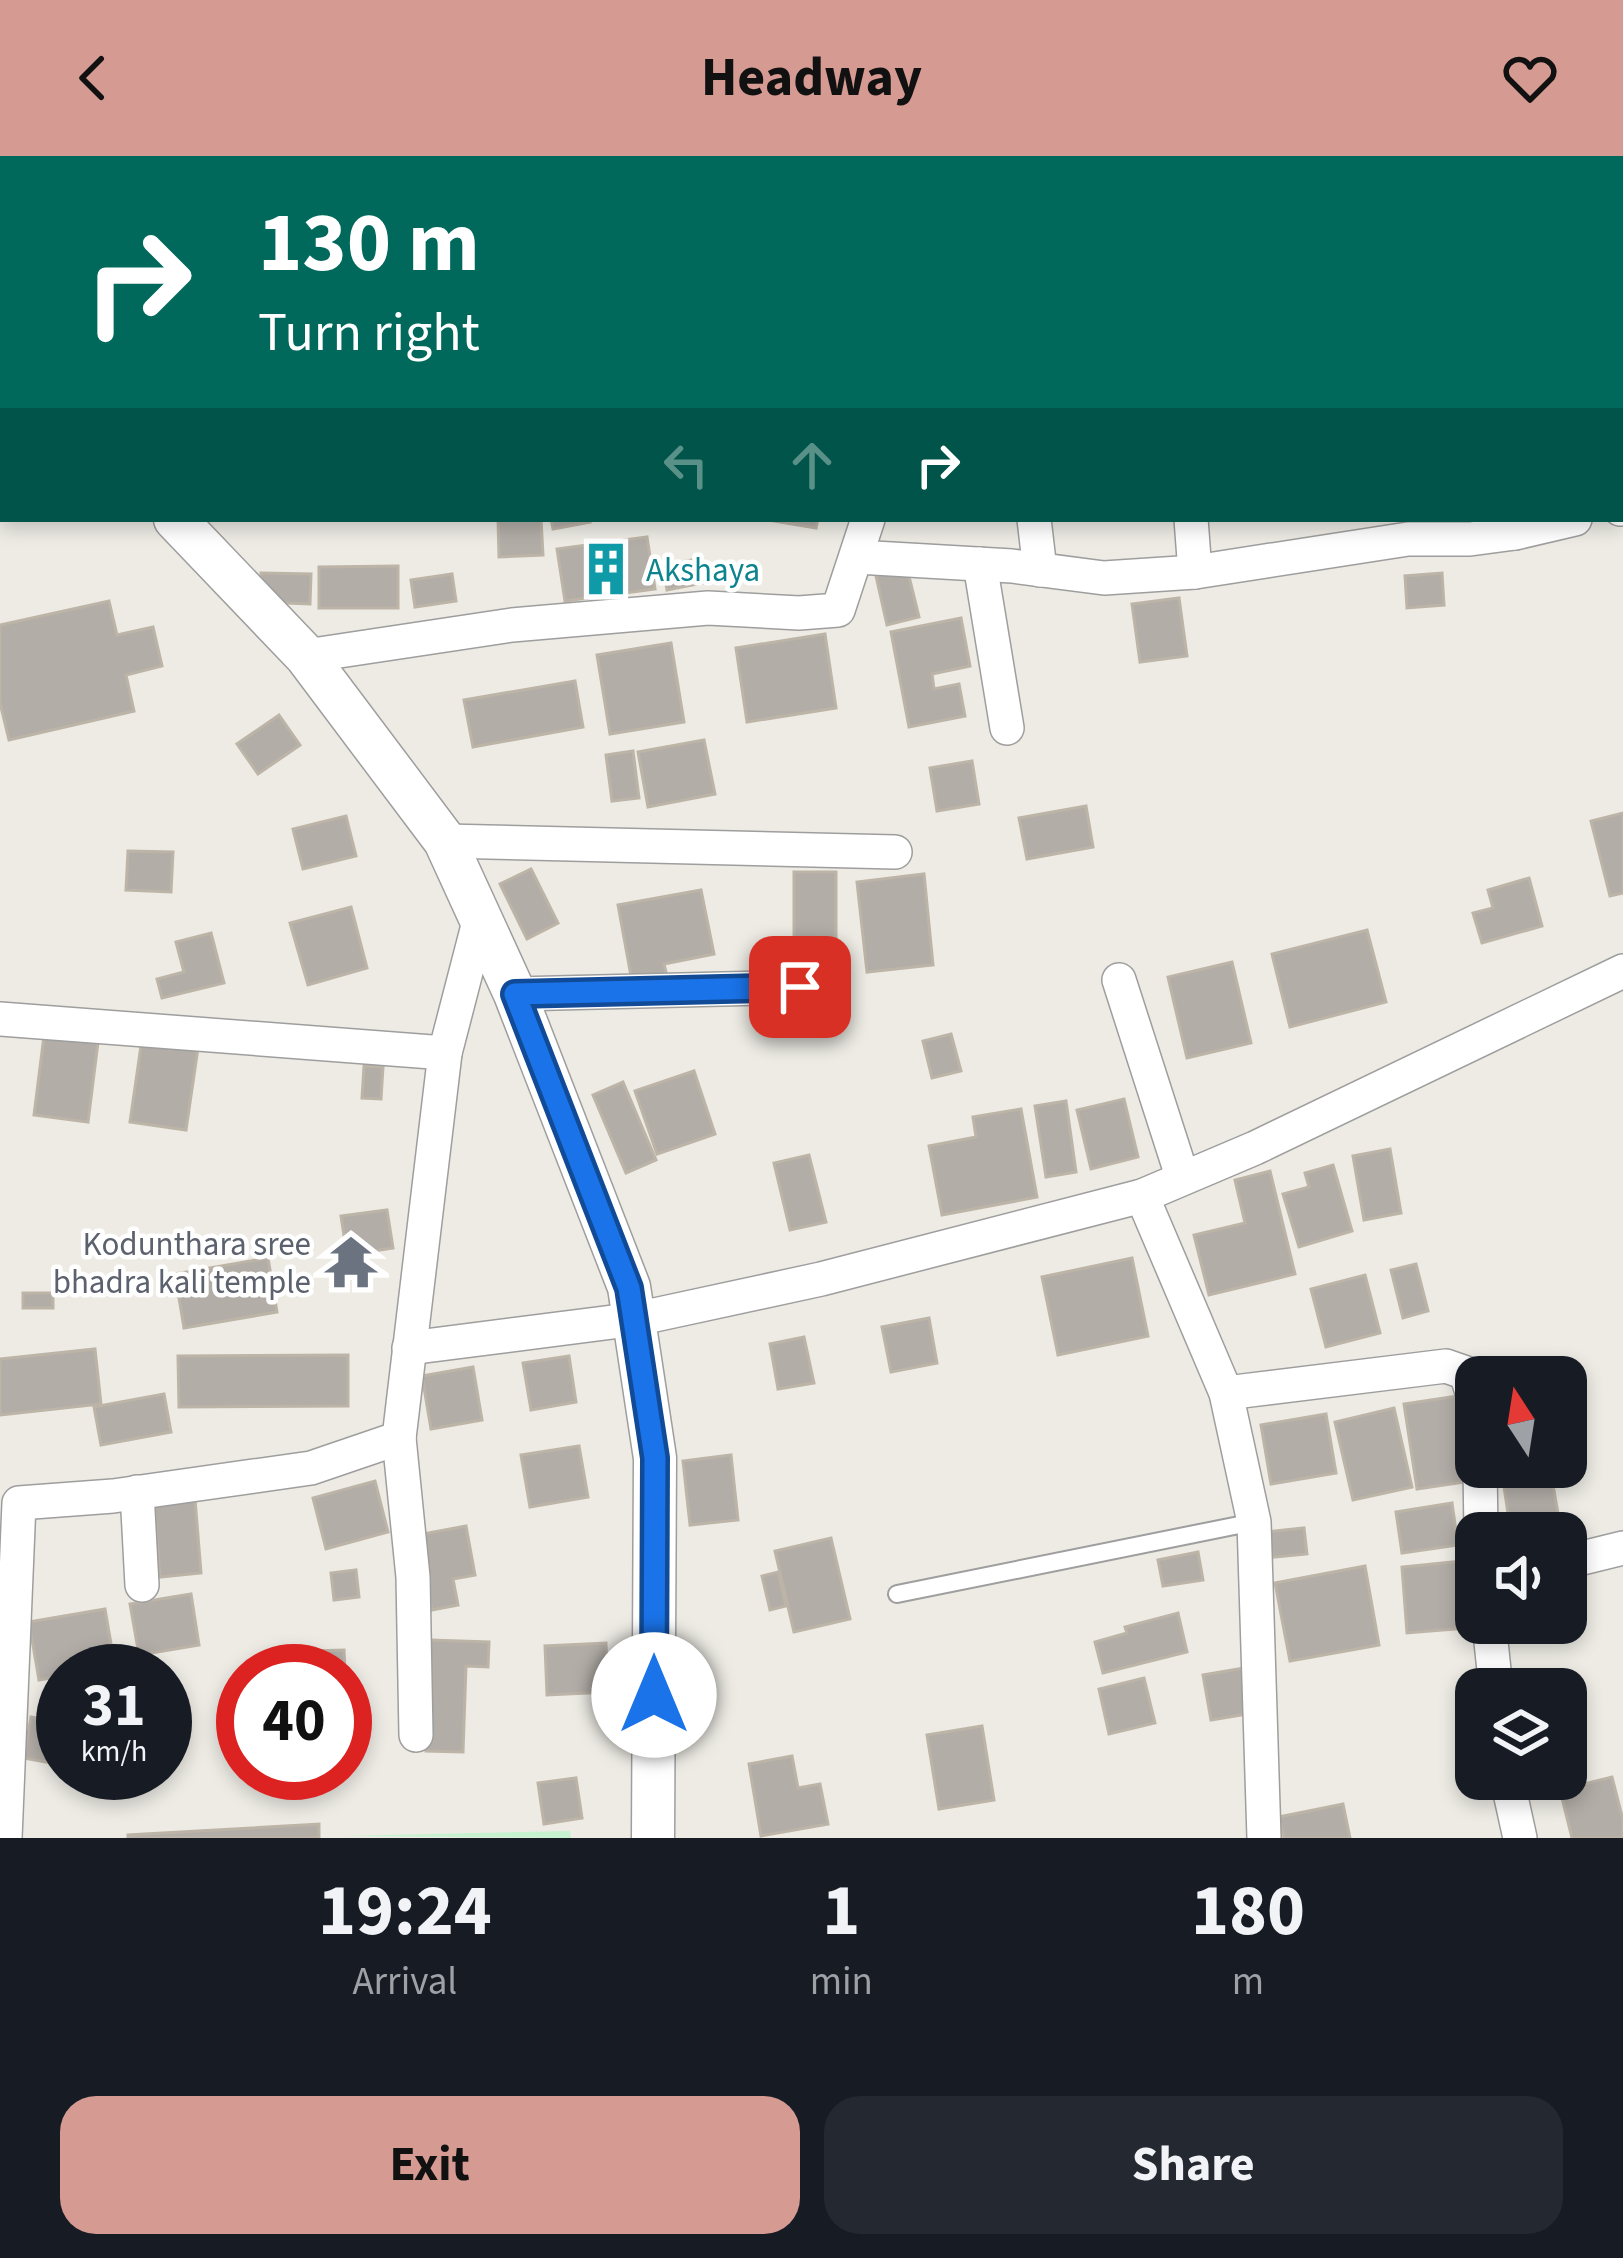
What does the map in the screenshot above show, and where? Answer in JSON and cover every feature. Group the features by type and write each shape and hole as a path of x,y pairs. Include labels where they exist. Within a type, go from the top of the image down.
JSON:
{"street":[{"path":"177,522 306,656 445,841 515,994 629,1288 655,1458 653,1838"},
{"path":"306,656 512,625 708,608 799,614 838,610 867,522"},
{"path":"1034,522 1040,570"},
{"path":"1191,522 1195,572"},
{"path":"857,557 1104,578 1195,572 1408,539 1470,539 1549,522"},
{"path":"980,564 1007,728"},
{"path":"445,841 895,851"},
{"path":"416,1736 413,1576 400,1438 445,1053 480,918"},
{"path":"409,1348 636,1319 821,1280 1142,1196 1255,1148 1623,970"},
{"path":"1119,980 1182,1176"},
{"path":"515,994 800,987"},
{"path":"0,1019 445,1053"},
{"path":"1142,1196 1226,1393 1253,1522 1264,1838"},
{"path":"1226,1393 1446,1366 1455,1369"},
{"path":"5,1838 7,1619 19,1503 310,1468 400,1438"},
{"path":"136,1492 142,1585"},
{"path":"1587,1557 1623,1548"},
{"path":"1512,1800 1520,1838"}],"lane":[{"path":"896,1594 1253,1522"}],"green space":[{"path":"570,1831 571,1838 341,1836"}],"building":[{"path":"498,522 541,522 543,555 499,557"},
{"path":"552,522 590,522 553,529"},
{"path":"780,522 817,522 816,528"},
{"name":"Akshaya","path":"647,537 655,589 565,601 557,549"},
{"path":"701,558 707,582 667,590 663,566"},
{"path":"398,566 398,608 319,608 319,567"},
{"path":"907,568 919,617 887,625 876,576"},
{"path":"261,573 311,574 310,604 261,602"},
{"path":"1442,573 1444,605 1407,608 1405,576"},
{"path":"452,574 456,601 415,607 411,580"},
{"path":"1179,598 1187,656 1140,662 1132,604"},
{"path":"109,601 117,635 153,627 162,666 126,675 134,711 9,740 0,703 0,625"},
{"path":"961,618 970,666 932,674 934,689 959,684 965,716 909,727 891,632"},
{"path":"825,634 836,708 747,722 736,648"},
{"path":"671,643 684,722 610,734 597,655"},
{"path":"575,681 583,727 473,747 464,700"},
{"path":"279,715 300,745 258,774 237,744"},
{"path":"704,740 715,794 648,807 638,752"},
{"path":"633,751 639,798 612,801 606,755"},
{"path":"972,761 979,804 937,811 930,768"},
{"path":"1086,806 1093,847 1027,859 1019,818"},
{"path":"1623,813 1623,893 1610,896 1591,821"},
{"path":"346,816 356,856 303,869 293,829"},
{"path":"128,851 173,852 171,892 126,890"},
{"path":"531,869 558,923 527,939 500,884"},
{"path":"794,872 836,872 836,961 794,961"},
{"path":"924,874 933,965 867,972 857,882"},
{"path":"1529,878 1542,926 1482,943 1473,913 1493,908 1488,890"},
{"path":"701,890 714,954 664,964 668,980 633,987 618,905"},
{"path":"351,907 367,968 308,985 290,923"},
{"path":"1367,930 1386,1002 1290,1027 1272,954"},
{"path":"211,933 224,983 162,998 157,979 184,972 176,942"},
{"path":"1232,962 1251,1043 1187,1058 1168,977"},
{"path":"951,1034 961,1071 932,1078 923,1041"},
{"path":"44,1036 98,1042 88,1122 34,1115"},
{"path":"142,1039 198,1048 186,1130 130,1122"},
{"path":"364,1066 383,1067 381,1099 362,1098"},
{"path":"694,1071 715,1134 657,1154 635,1091"},
{"path":"623,1082 656,1160 626,1173 593,1095"},
{"path":"1124,1099 1138,1157 1091,1169 1077,1110"},
{"path":"1066,1101 1076,1172 1046,1177 1035,1106"},
{"path":"1021,1109 1037,1197 942,1215 929,1146 976,1137 973,1117"},
{"path":"1390,1149 1401,1213 1364,1220 1353,1156"},
{"path":"809,1155 826,1222 790,1230 774,1163"},
{"path":"1333,1165 1352,1231 1299,1247 1283,1194 1309,1187 1305,1173"},
{"path":"1270,1171 1295,1274 1209,1295 1194,1235 1245,1223 1235,1180"},
{"path":"387,1210 393,1248 347,1255 341,1216"},
{"path":"268,1258 277,1312 184,1328 175,1274"},
{"path":"1132,1258 1148,1336 1058,1355 1042,1277"},
{"path":"1416,1264 1428,1311 1403,1318 1391,1270"},
{"path":"1365,1275 1380,1333 1326,1347 1311,1289"},
{"path":"23,1293 53,1293 53,1308 23,1308"},
{"path":"929,1318 937,1363 891,1372 882,1327"},
{"path":"804,1337 814,1383 778,1389 770,1344"},
{"path":"95,1349 101,1404 0,1415 0,1359"},
{"path":"348,1355 348,1406 179,1407 178,1356"},
{"path":"569,1356 576,1402 531,1410 523,1363"},
{"path":"473,1367 482,1420 431,1429 422,1376"},
{"path":"164,1394 171,1432 101,1445 94,1407"},
{"path":"1455,1396 1455,1483 1417,1489 1404,1404"},
{"path":"1394,1408 1412,1487 1353,1500 1335,1422"},
{"path":"1326,1414 1336,1473 1271,1484 1261,1425"},
{"path":"579,1446 588,1497 530,1507 521,1455"},
{"path":"731,1455 738,1520 690,1525 683,1461"},
{"path":"375,1481 388,1532 326,1549 313,1498"},
{"path":"1504,1488 1554,1488 1558,1512 1508,1512"},
{"path":"195,1499 201,1573 160,1577 154,1503"},
{"path":"1452,1503 1455,1545 1402,1553 1396,1512"},
{"path":"466,1526 475,1575 453,1579 458,1605 432,1610 418,1535"},
{"path":"1304,1528 1307,1554 1266,1558 1264,1532"},
{"path":"831,1538 850,1619 794,1632 775,1551"},
{"path":"1198,1552 1203,1580 1163,1586 1158,1560"},
{"path":"1455,1562 1455,1629 1407,1633 1402,1567"},
{"path":"1365,1566 1379,1645 1290,1661 1275,1583"},
{"path":"356,1570 359,1597 334,1600 331,1573"},
{"path":"778,1572 786,1606 770,1610 762,1576"},
{"path":"191,1594 199,1645 137,1644 130,1604"},
{"path":"105,1609 111,1644 36,1644 36,1663 29,1622"},
{"path":"1178,1613 1187,1652 1103,1673 1095,1642 1127,1633 1125,1627"},
{"path":"430,1640 489,1642 488,1667 466,1666 463,1752 426,1751"},
{"path":"606,1643 608,1692 547,1695 545,1646"},
{"path":"1244,1668 1253,1713 1211,1720 1203,1675"},
{"path":"1144,1678 1155,1723 1109,1734 1099,1689"},
{"path":"31,1717 36,1718 36,1760 24,1758"},
{"path":"982,1726 994,1800 939,1809 927,1735"},
{"path":"792,1756 798,1788 820,1784 828,1824 761,1836 749,1764"},
{"path":"1612,1777 1623,1838 1572,1838 1562,1800 1587,1800 1587,1783"},
{"path":"576,1778 582,1818 544,1824 538,1783"},
{"path":"1343,1804 1350,1838 1284,1838 1279,1817"},
{"path":"319,1824 319,1838 128,1838 128,1835"}],"place":[{"name":"Akshaya","path":"606,569"},
{"name":"Kodunthara sree bhadra kali temple","path":"351,1262"}],"route":[{"path":"654,1695 655,1458 636,1319 629,1288 515,994 800,987"}]}
